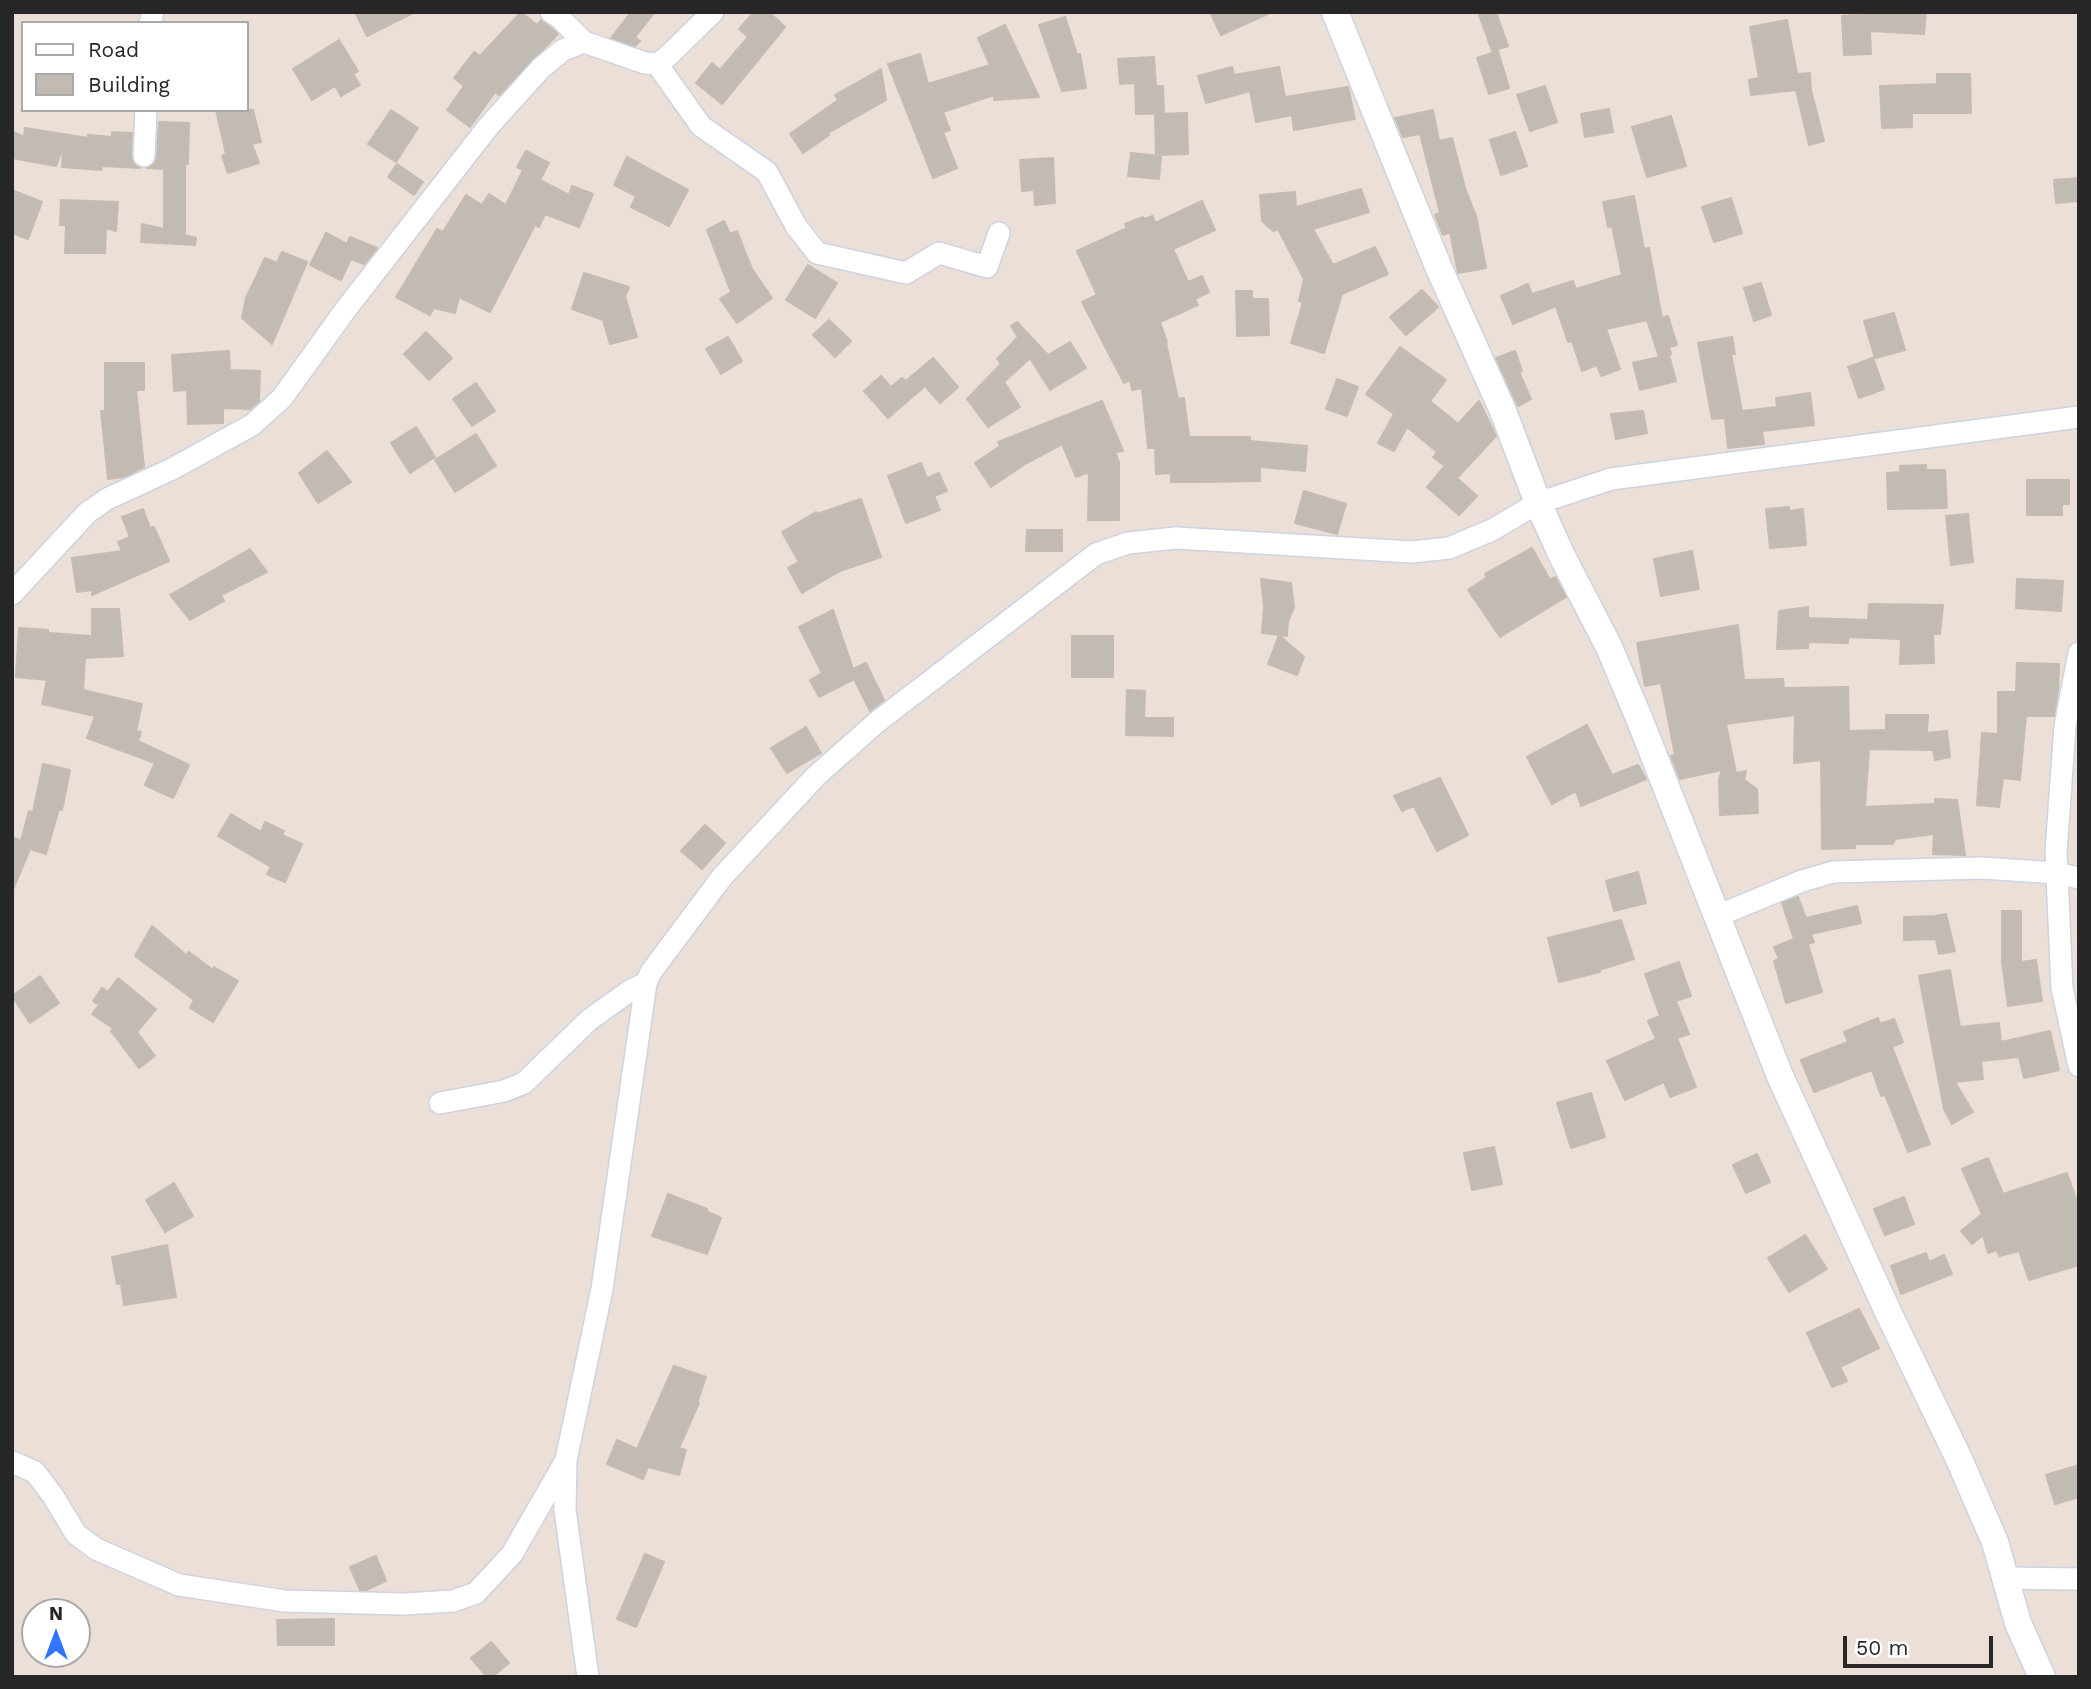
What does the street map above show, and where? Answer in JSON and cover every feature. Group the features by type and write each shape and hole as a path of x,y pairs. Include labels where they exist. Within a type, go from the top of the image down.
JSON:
{"street":[{"path":"551,12 584,42 645,63 657,64 713,12"},
{"path":"1335,12 1438,266 1503,411 1538,503 1609,647 1785,1087 1995,1542 2003,1578 2018,1622 2042,1677"},
{"path":"12,594 88,513 107,499 172,469 252,425 282,398 346,309 488,127 541,68 564,50 584,42"},
{"path":"657,64 701,126 768,172 796,226 817,253 906,272 939,253 987,267 999,233"},
{"path":"144,156 146,112"},
{"path":"588,1677 565,1510 566,1460 602,1289 646,982 650,972 722,877 816,776 877,722 1096,554 1128,544 1176,538 1412,552 1448,548 1492,530 1538,503 1611,479 2079,416"},
{"path":"2079,653 2065,726 2056,852 2062,988 2079,1066"},
{"path":"1717,916 1802,881 1833,872 1982,868 2056,873 2079,878"},
{"path":"440,1103 504,1091 524,1083 589,1020 646,982"},
{"path":"12,1462 35,1472 76,1534 96,1549 179,1585 285,1601 404,1604 453,1601 476,1593 512,1553 566,1460"},
{"path":"2003,1578 2079,1579"}],"building":[{"path":"355,12 415,12 367,36"},
{"path":"521,12 537,25 541,20 558,34 499,95 495,92 470,127 447,110 464,86 454,78 474,52 480,56"},
{"path":"631,12 655,12 635,37 640,41 635,46 611,38"},
{"path":"754,12 769,12 785,27 722,104 696,83 712,63 720,70 748,37 739,29"},
{"path":"1210,12 1272,12 1221,35"},
{"path":"1478,12 1496,12 1508,46 1492,51"},
{"path":"1926,12 1924,34 1870,31 1871,54 1844,55 1842,16"},
{"path":"1065,17 1077,54 1080,54 1086,88 1062,91 1039,25"},
{"path":"1787,20 1797,74 1810,73 1811,90 1824,141 1809,145 1796,90 1751,95 1749,80 1759,78 1750,27"},
{"path":"1005,25 1039,97 994,100 994,95 943,112 950,130 943,132 957,168 933,178 888,64 920,54 928,84 990,65 978,38"},
{"path":"339,40 358,71 353,74 360,85 341,96 335,86 312,100 293,69"},
{"path":"1498,51 1509,88 1489,94 1477,58"},
{"path":"1154,57 1156,86 1163,86 1164,113 1136,114 1135,83 1120,84 1118,59"},
{"path":"1232,67 1234,75 1279,67 1285,97 1348,87 1355,119 1294,130 1292,115 1256,122 1250,91 1206,103 1198,76"},
{"path":"881,69 886,100 828,133 829,135 803,153 790,134 838,100 835,95"},
{"path":"1937,74 1970,74 1971,113 1912,113 1912,127 1882,128 1880,86 1937,84"},
{"path":"1545,86 1557,122 1530,131 1517,95"},
{"path":"1609,109 1613,132 1585,137 1581,114"},
{"path":"253,110 261,142 252,144 259,163 228,173 222,156 226,154 216,112"},
{"path":"391,110 418,128 396,162 368,144"},
{"path":"1433,110 1439,141 1452,138 1465,188 1476,216 1486,268 1458,273 1450,232 1443,235 1435,215 1440,213 1420,134 1403,137 1395,118"},
{"path":"1187,113 1188,154 1156,155 1155,114"},
{"path":"1671,116 1686,166 1647,177 1632,127"},
{"path":"159,122 189,123 188,164 185,164 185,235 196,238 195,245 141,242 142,224 164,229 164,169 147,168 155,164 157,157"},
{"path":"25,128 88,138 88,135 112,137 112,132 132,133 131,156 133,163 140,168 102,166 101,170 62,167 63,147 56,166 12,158 12,131 24,137"},
{"path":"1515,132 1527,166 1501,175 1490,140"},
{"path":"526,151 549,163 540,180 569,195 572,186 593,194 579,227 545,214 539,227 535,225 490,312 459,297 455,313 434,308 430,315 396,297 437,229 443,232 466,195 482,205 489,194 506,205 523,170 517,167"},
{"path":"1131,153 1161,156 1159,179 1128,176"},
{"path":"627,157 688,190 669,226 631,207 636,196 614,185"},
{"path":"1053,158 1055,203 1035,205 1034,190 1022,191 1020,160"},
{"path":"397,164 423,182 414,195 388,177"},
{"path":"2079,178 2079,201 2056,203 2054,180"},
{"path":"1361,189 1369,212 1313,229 1333,265 1375,247 1388,274 1342,294 1324,353 1291,343 1303,302 1299,301 1304,279 1278,229 1273,231 1262,221 1260,195 1295,192 1296,207"},
{"path":"12,190 42,202 28,239 12,233"},
{"path":"1634,196 1644,249 1649,248 1662,318 1668,316 1677,345 1669,347 1676,381 1640,390 1633,363 1659,357 1647,320 1606,329 1620,369 1601,376 1597,365 1582,371 1572,341 1568,342 1556,306 1513,324 1501,296 1528,284 1532,294 1573,281 1576,289 1622,275 1612,226 1608,227 1603,202"},
{"path":"1731,198 1742,233 1714,242 1702,207"},
{"path":"61,200 118,202 116,231 106,228 105,253 65,253 66,225 60,225"},
{"path":"1202,201 1215,230 1173,249 1188,282 1202,276 1209,292 1195,299 1198,305 1160,322 1167,342 1178,399 1184,398 1189,437 1250,437 1250,441 1307,446 1305,471 1260,467 1260,481 1171,482 1171,473 1156,474 1155,448 1148,448 1142,388 1132,390 1130,380 1124,383 1082,302 1097,295 1077,251 1127,228 1125,224 1153,216 1155,223"},
{"path":"724,221 730,234 737,231 752,269 772,298 737,323 720,299 731,292 707,230"},
{"path":"326,233 347,244 350,237 377,248 364,264 351,259 341,280 310,265"},
{"path":"282,252 307,262 272,344 242,318 246,298 265,258 277,263"},
{"path":"808,265 837,283 815,318 786,300"},
{"path":"584,273 629,287 625,296 637,337 610,344 603,320 572,309"},
{"path":"1761,283 1771,315 1754,321 1744,288"},
{"path":"1422,290 1438,307 1406,335 1390,317"},
{"path":"1236,291 1252,291 1252,299 1268,299 1269,335 1237,336"},
{"path":"1894,313 1905,350 1875,358 1864,321"},
{"path":"829,320 851,341 835,357 813,335"},
{"path":"1017,322 1048,355 1070,342 1086,368 1050,390 1030,358 1004,382 1020,407 988,427 967,399 1001,364 997,359 1018,337 1011,326"},
{"path":"426,332 452,358 429,380 404,354"},
{"path":"728,337 742,361 721,374 706,349"},
{"path":"1732,337 1735,354 1731,354 1742,411 1777,407 1776,398 1810,393 1814,425 1762,431 1764,444 1728,448 1725,418 1712,419 1698,343"},
{"path":"1400,347 1446,380 1430,401 1458,424 1479,401 1496,436 1457,478 1477,496 1459,515 1427,487 1445,466 1433,457 1437,452 1407,427 1394,451 1378,443 1394,414 1366,394"},
{"path":"229,351 230,370 260,371 259,401 250,409 223,408 223,423 188,424 187,390 174,391 172,355"},
{"path":"1515,351 1522,371 1519,372 1531,399 1518,406 1496,358"},
{"path":"933,358 958,387 940,403 925,386 888,418 864,391 881,376 891,387 902,378 906,381"},
{"path":"1873,358 1884,389 1859,398 1848,367"},
{"path":"105,363 144,363 144,390 136,390 144,467 123,477 108,479 101,411 105,411"},
{"path":"1337,379 1358,387 1347,416 1326,409"},
{"path":"476,383 495,411 472,426 453,399"},
{"path":"1102,401 1123,451 1115,452 1119,462 1119,520 1088,520 1089,472 1076,477 1062,444 991,487 975,463 1000,446 998,442"},
{"path":"1643,411 1647,433 1616,439 1611,414"},
{"path":"416,427 435,457 410,473 391,443"},
{"path":"476,434 496,466 455,492 435,460"},
{"path":"327,451 351,482 318,503 299,473"},
{"path":"921,463 927,478 939,473 947,491 934,496 940,510 906,523 888,476"},
{"path":"1926,465 1926,470 1945,470 1947,508 1888,509 1887,473 1900,472 1900,466"},
{"path":"2027,480 2069,480 2069,504 2062,504 2062,515 2027,515"},
{"path":"1304,491 1346,504 1337,534 1295,523"},
{"path":"861,499 881,557 840,571 802,593 788,568 799,562 782,532 816,512 817,514"},
{"path":"1789,507 1789,511 1803,509 1806,545 1770,548 1766,509"},
{"path":"143,509 150,528 154,527 169,561 92,595 92,590 77,592 72,558 122,551 118,542 130,537 122,517"},
{"path":"1968,514 1973,562 1951,565 1946,516"},
{"path":"1027,530 1062,530 1062,551 1026,551"},
{"path":"1532,548 1550,580 1555,577 1566,597 1500,637 1468,590 1487,577 1485,574"},
{"path":"250,549 267,572 221,595 224,601 190,620 170,595"},
{"path":"1692,551 1699,589 1661,596 1654,559"},
{"path":"1261,579 1291,583 1294,607 1288,621 1287,636 1262,633 1264,607"},
{"path":"2017,579 2063,581 2061,611 2016,608"},
{"path":"1869,604 1943,605 1940,634 1933,634 1934,663 1900,664 1901,639 1848,637 1848,643 1808,642 1808,648 1777,649 1779,611 1808,607 1808,618 1868,620"},
{"path":"92,609 119,609 123,656 85,658 83,690 142,704 136,731 141,732 138,741 189,765 173,798 145,785 155,763 87,738 95,716 42,704 47,680 16,677 19,628 92,636"},
{"path":"833,610 853,669 866,663 884,700 870,711 854,679 819,697 810,680 822,673 799,627"},
{"path":"1738,625 1744,680 1783,679 1784,688 1848,687 1849,731 1886,730 1886,715 1928,715 1927,733 1947,731 1950,757 1935,760 1933,750 1869,749 1865,807 1935,804 1935,799 1957,800 1965,855 1933,854 1934,834 1895,839 1893,844 1855,844 1855,848 1822,849 1821,760 1794,763 1795,715 1726,724 1736,773 1746,771 1744,780 1757,789 1758,813 1720,815 1719,779 1722,770 1680,779 1671,756 1675,755 1661,683 1645,686 1637,643"},
{"path":"1279,635 1304,657 1297,675 1268,664"},
{"path":"1072,636 1113,636 1113,677 1072,677"},
{"path":"2017,663 2059,664 2054,716 2026,716 2020,780 2003,778 1999,807 1977,805 1982,733 1998,734 1998,692 2016,692"},
{"path":"1127,690 1145,691 1144,718 1173,718 1173,736 1126,735"},
{"path":"1587,725 1612,775 1638,765 1646,779 1581,806 1576,791 1552,804 1527,757"},
{"path":"806,727 821,753 787,773 771,748"},
{"path":"43,764 70,770 62,810 59,809 46,854 30,849 12,892 12,837 21,841 29,811 33,812"},
{"path":"1440,778 1468,835 1437,851 1414,806 1402,811 1394,796"},
{"path":"231,814 261,832 265,822 284,831 282,835 302,844 285,882 267,874 271,867 218,836"},
{"path":"705,825 725,843 702,869 681,851"},
{"path":"1638,872 1646,903 1614,911 1606,881"},
{"path":"1798,897 1806,918 1857,906 1861,923 1811,934 1814,942 1808,944 1822,992 1786,1003 1774,961 1779,959 1774,947 1794,939 1782,903"},
{"path":"2002,911 2021,911 2021,962 2036,960 2042,1001 2008,1006 2002,962"},
{"path":"1946,914 1955,951 1939,954 1936,939 1904,940 1904,917"},
{"path":"1621,920 1634,959 1599,970 1600,972 1559,982 1548,938"},
{"path":"152,926 186,955 189,952 213,970 214,967 238,981 213,1022 190,1008 194,1000 135,956"},
{"path":"1679,962 1691,996 1676,1001 1689,1034 1677,1038 1696,1087 1670,1097 1664,1082 1625,1100 1607,1061 1656,1039 1648,1021 1660,1016 1645,974"},
{"path":"1950,970 1960,1027 1999,1023 2001,1042 2050,1031 2059,1070 2024,1078 2019,1057 1981,1061 1983,1079 1955,1082 1973,1112 1952,1124 1944,1109 1919,976"},
{"path":"40,976 59,1003 30,1023 12,996"},
{"path":"118,978 156,1009 137,1032 155,1056 139,1068 111,1031 114,1029 92,1014 99,1005 93,1001 102,988 108,992"},
{"path":"1878,1018 1880,1024 1894,1019 1903,1042 1892,1047 1930,1144 1908,1152 1885,1095 1881,1096 1872,1070 1814,1092 1801,1060 1848,1042 1844,1032"},
{"path":"1591,1093 1605,1137 1571,1148 1557,1103"},
{"path":"1494,1147 1502,1184 1472,1190 1464,1153"},
{"path":"1757,1154 1770,1182 1746,1193 1733,1165"},
{"path":"1988,1158 2003,1194 2067,1173 2079,1207 2079,1265 2029,1280 2019,1251 1999,1256 1997,1250 1988,1253 1983,1235 1972,1244 1961,1231 1982,1214 1962,1169"},
{"path":"174,1183 193,1216 165,1232 146,1200"},
{"path":"668,1194 707,1209 706,1211 721,1218 707,1254 652,1236"},
{"path":"1904,1197 1914,1224 1885,1235 1874,1209"},
{"path":"1805,1235 1827,1269 1789,1292 1768,1258"},
{"path":"167,1245 176,1297 124,1305 121,1283 117,1284 112,1257"},
{"path":"1926,1253 1929,1262 1944,1255 1952,1274 1901,1294 1891,1266"},
{"path":"1859,1309 1879,1348 1840,1367 1847,1381 1832,1387 1807,1333"},
{"path":"674,1366 706,1377 699,1403 679,1448 686,1450 679,1475 648,1467 643,1479 607,1464 617,1440 637,1449"},
{"path":"2079,1465 2079,1497 2055,1504 2046,1475"},
{"path":"645,1554 664,1562 636,1627 617,1619"},
{"path":"376,1556 386,1581 360,1590 350,1567"},
{"path":"334,1619 334,1645 278,1645 277,1620"},
{"path":"491,1642 509,1663 492,1677 487,1677 471,1658"}]}
